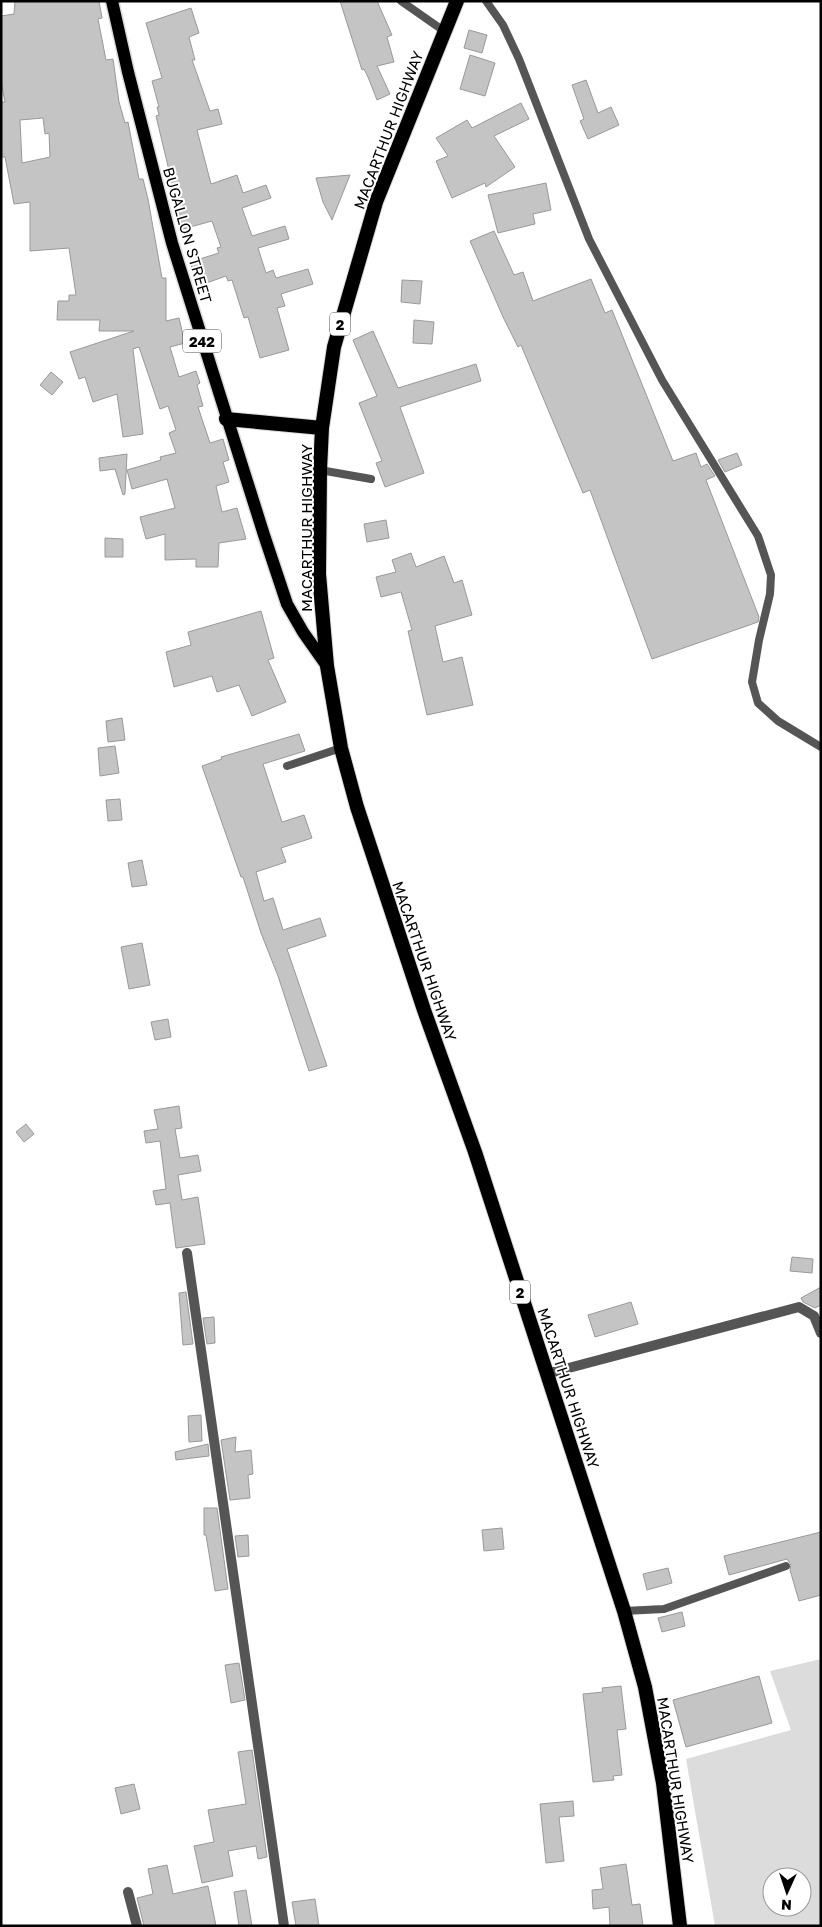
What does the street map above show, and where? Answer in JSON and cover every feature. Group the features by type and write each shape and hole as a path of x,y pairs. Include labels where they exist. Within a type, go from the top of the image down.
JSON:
{"highway":[{"name":"MACARTHUR HIGHWAY","path":"457,1 376,202 363,240 334,347 322,428 320,470 320,574 327,666 341,748 370,849 475,1152 624,1611 645,1687 663,1783 680,1926"},
{"path":"226,419 322,428"}],"main road":[{"name":"BUGALLON STREET","path":"112,1 128,72 172,243 226,419 287,604 303,632 327,666"}],"street":[{"path":"187,1253 284,1926"},
{"path":"546,1374 799,1307 814,1316 821,1333"},
{"path":"128,1892 137,1926"}],"lane":[{"path":"401,1 444,31"},
{"path":"486,1 502,26 519,59 540,118 593,247 662,380 758,536 771,575 770,594 758,640 752,682 758,702 778,721 821,747"},
{"path":"320,470 371,479"},
{"path":"287,766 341,748"},
{"path":"624,1611 664,1609 786,1566"}],"shaded area":[{"path":"821,1659 821,1926 715,1926 686,1759 791,1730 770,1671"}],"building":[{"path":"15,1 99,1 102,18 98,19 106,60 113,59 119,102 125,123 128,122 139,179 143,179 148,199 162,278 166,278 166,321 179,318 185,343 170,347 179,377 196,371 200,383 197,385 203,406 198,407 210,443 223,439 229,460 223,462 229,482 216,486 222,512 237,508 246,539 219,543 218,567 196,567 196,559 165,560 165,534 146,539 140,517 175,508 167,479 132,489 127,470 161,460 160,457 176,453 169,433 176,430 168,406 160,409 139,347 133,349 143,434 123,437 117,394 93,402 85,377 79,379 70,352 134,331 99,331 100,320 57,320 58,301 69,301 69,295 76,295 69,248 30,251 30,202 14,204 5,157 1,157 1,102 5,102 1,81 1,16 14,14","holes":["43,118 45,134 49,133 50,157 22,163 20,120"]},
{"path":"340,1 377,1 392,35 387,37 394,62 377,66 390,94 377,100 364,69 362,70"},
{"path":"191,8 199,33 189,37 195,60 192,60 210,111 218,109 222,124 197,130 211,184 237,175 243,193 266,185 271,198 242,208 252,236 285,226 289,239 258,248 266,273 273,270 276,278 308,269 313,284 281,294 285,306 277,308 289,350 260,358 248,317 244,318 232,280 228,281 226,276 198,286 190,262 219,253 217,248 221,247 212,221 183,229 156,116 159,115 157,107 159,107 152,81 162,78 146,23"},
{"path":"469,30 487,35 482,53 464,48"},
{"path":"470,55 495,63 485,96 460,89"},
{"path":"586,80 598,113 611,107 619,125 588,139 580,121 584,119 572,85"},
{"path":"521,103 529,119 494,136 515,167 486,187 485,183 452,198 436,161 448,156 436,138 467,120 472,128"},
{"path":"350,175 332,220 323,202 316,178"},
{"path":"546,183 551,210 533,214 535,224 498,233 488,195"},
{"path":"494,231 514,275 523,272 533,301 591,279 605,313 612,310 673,461 696,453 701,467 707,464 715,476 706,480 759,617 758,622 652,659 590,490 583,493 521,345 518,347 503,317 470,241"},
{"path":"402,280 422,281 420,304 401,302"},
{"path":"414,320 434,322 432,344 413,343"},
{"path":"373,331 398,388 476,364 481,381 400,407 424,473 385,487 376,463 382,461 359,403 377,396 353,340"},
{"path":"51,372 63,382 52,395 40,385"},
{"path":"737,453 742,465 725,472 718,460"},
{"path":"127,454 125,494 123,495 115,469 100,471 99,458"},
{"path":"386,520 389,538 367,542 364,524"},
{"path":"105,538 123,539 123,557 105,557"},
{"path":"411,553 416,567 444,556 454,583 462,580 472,615 435,626 443,662 462,657 473,705 427,715 408,631 412,630 401,592 381,597 376,577 396,572 392,560"},
{"path":"261,611 274,658 268,660 286,702 252,716 239,685 217,692 212,676 174,687 166,652 191,645 188,632"},
{"path":"122,718 125,740 108,742 106,721"},
{"path":"299,734 305,751 263,764 282,822 304,815 312,838 281,848 286,862 256,872 264,901 273,898 283,930 320,918 326,936 287,949 327,1066 309,1071 278,976 202,766 222,759 221,757"},
{"path":"115,746 119,773 100,776 98,748"},
{"path":"120,799 122,820 108,821 106,800"},
{"path":"142,860 147,885 132,887 128,863"},
{"path":"142,943 150,985 129,989 121,947"},
{"path":"168,1019 171,1037 155,1040 151,1022"},
{"path":"179,1106 182,1128 175,1129 180,1158 198,1155 201,1171 178,1175 182,1200 198,1197 205,1244 176,1248 170,1203 156,1205 153,1191 166,1189 160,1141 146,1143 144,1131 158,1129 154,1110"},
{"path":"26,1124 34,1134 24,1142 16,1132"},
{"path":"792,1257 813,1259 812,1273 790,1271"},
{"path":"821,1287 821,1305 815,1308 803,1302 801,1298"},
{"path":"186,1292 193,1344 183,1345 179,1293"},
{"path":"631,1302 638,1324 595,1337 588,1315"},
{"path":"214,1317 215,1343 207,1344 203,1318"},
{"path":"201,1415 202,1441 189,1442 188,1416"},
{"path":"236,1437 235,1452 251,1450 253,1474 248,1475 250,1498 230,1500 221,1440"},
{"path":"208,1444 209,1456 176,1460 175,1452"},
{"path":"204,1508 217,1508 228,1589 215,1591 206,1535 204,1535"},
{"path":"502,1528 504,1549 484,1551 482,1530"},
{"path":"821,1532 821,1595 799,1601 790,1570 791,1565 787,1559 729,1575 724,1556"},
{"path":"248,1535 249,1556 238,1557 235,1536"},
{"path":"668,1568 672,1583 647,1590 643,1574"},
{"path":"682,1612 685,1626 662,1632 658,1618"},
{"path":"239,1663 245,1700 231,1703 225,1665"},
{"path":"759,1676 772,1723 686,1747 673,1700"},
{"path":"621,1686 626,1729 617,1730 622,1775 613,1776 614,1780 593,1782 583,1694 603,1692 602,1688"},
{"path":"252,1750 267,1857 258,1859 256,1846 228,1851 233,1876 202,1883 194,1846 214,1842 208,1810 246,1804 238,1752"},
{"path":"134,1784 140,1809 121,1814 115,1788"},
{"path":"573,1801 574,1816 559,1817 564,1861 546,1863 540,1804"},
{"path":"626,1864 632,1905 640,1904 643,1926 610,1926 609,1907 593,1909 592,1890 603,1889 600,1868"},
{"path":"167,1865 173,1894 208,1886 216,1926 144,1926 137,1898 153,1894 148,1869"},
{"path":"246,1890 252,1926 239,1926 234,1892"},
{"path":"315,1899 319,1926 296,1926 292,1902"}]}
